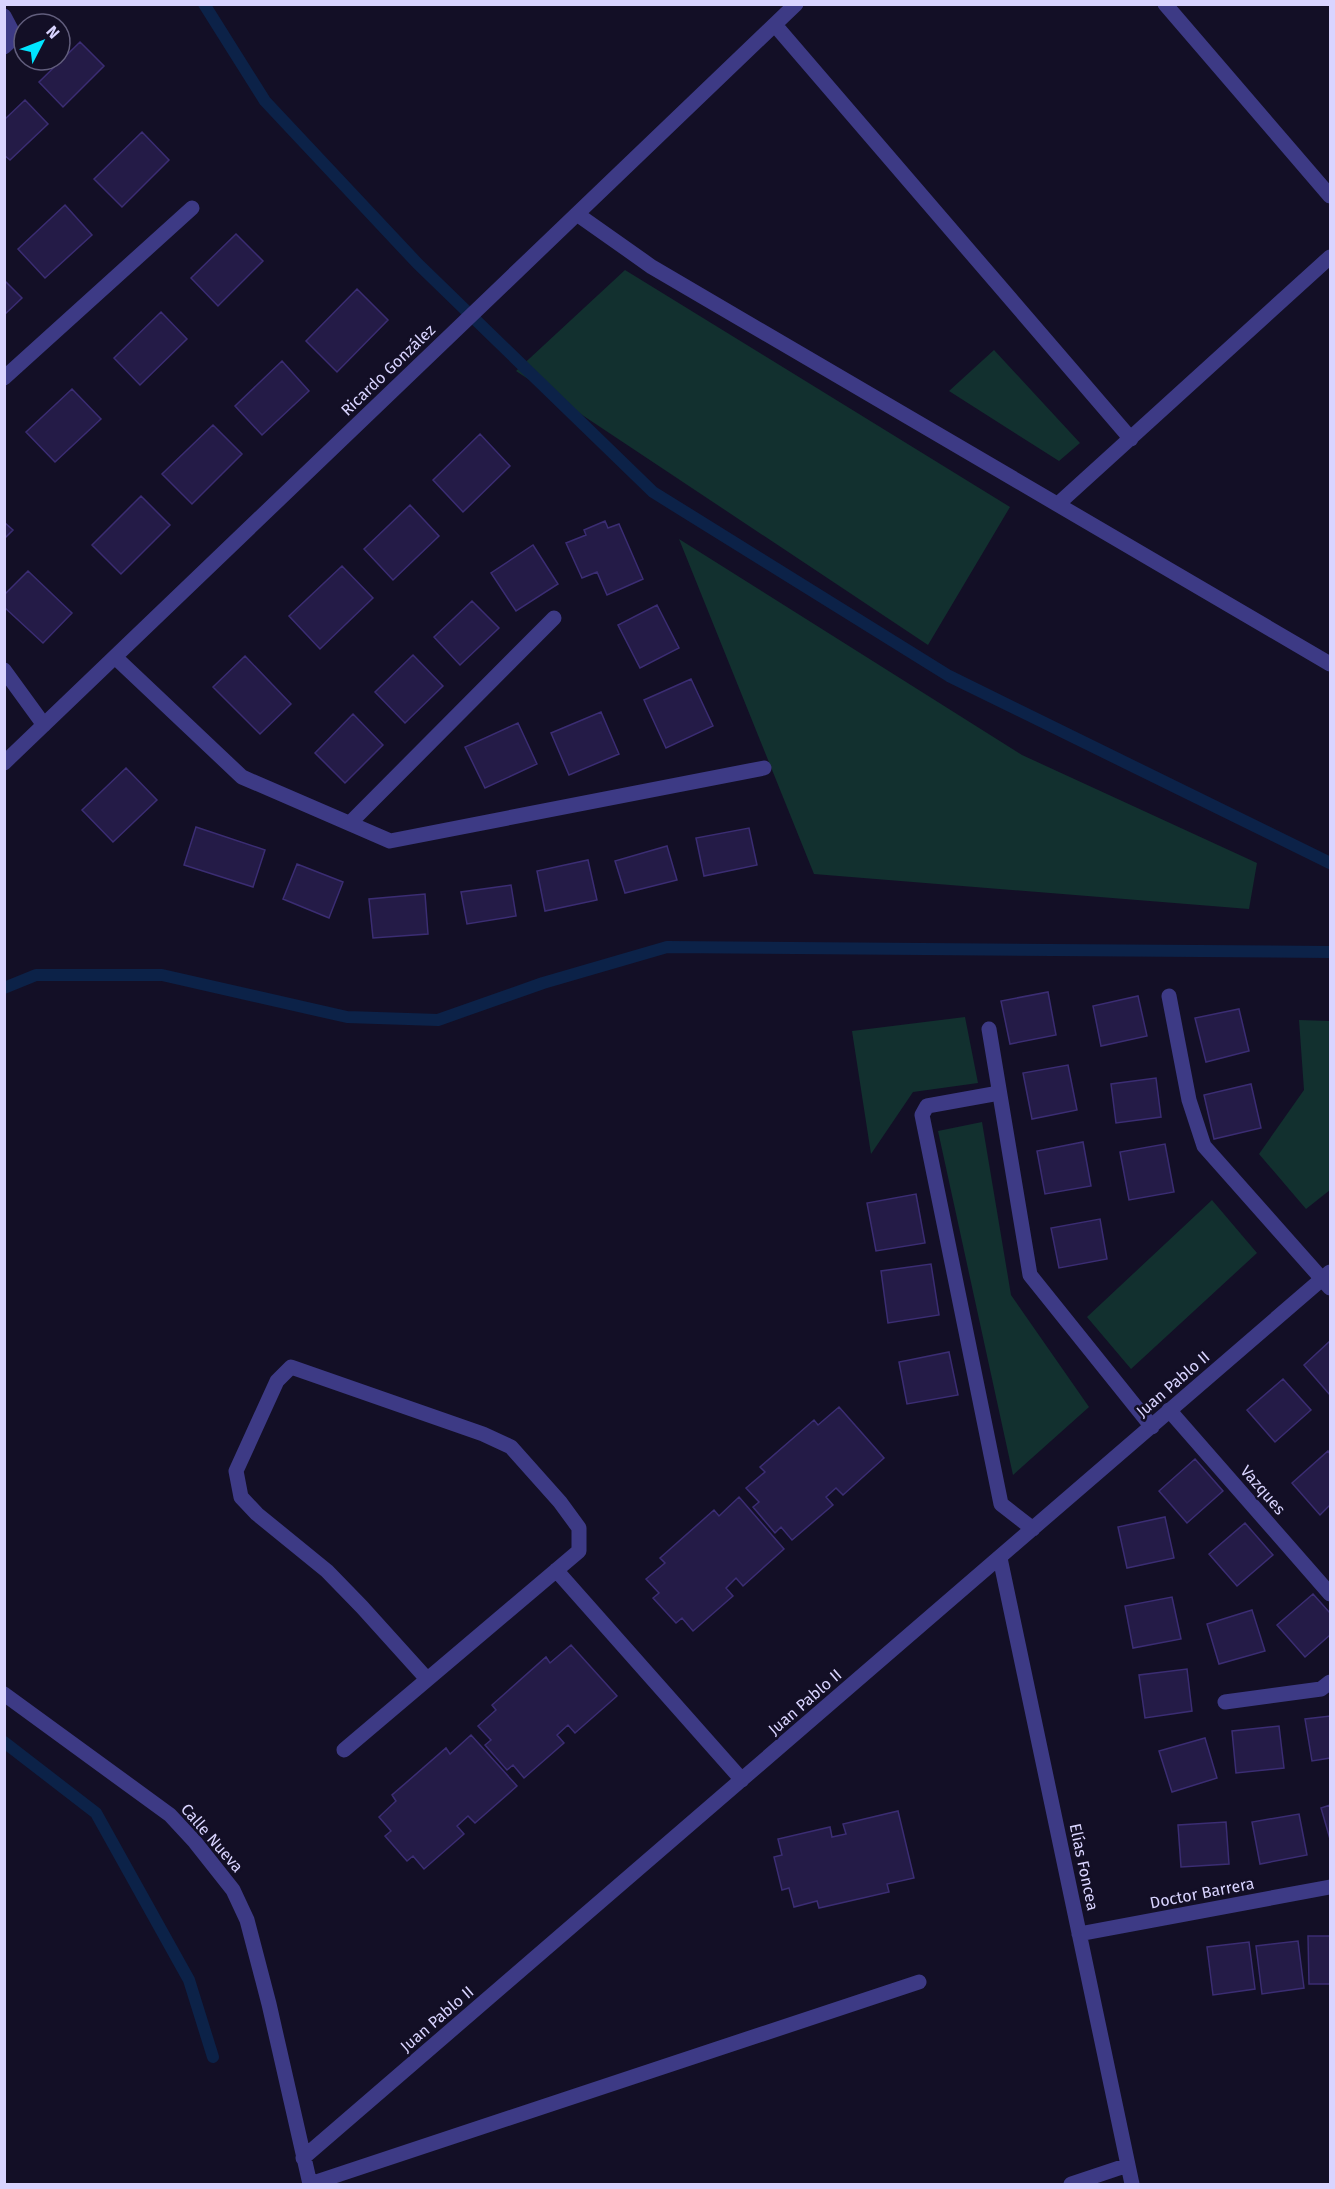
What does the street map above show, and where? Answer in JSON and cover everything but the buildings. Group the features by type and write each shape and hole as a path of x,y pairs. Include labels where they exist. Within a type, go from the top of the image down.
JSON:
{"street":[{"name":"Ricardo González","path":"4,763 796,4"},
{"path":"1165,4 1330,196"},
{"path":"4,16 15,37 4,47"},
{"path":"775,25 1131,440"},
{"path":"4,378 192,208"},
{"path":"577,214 652,267 1330,664"},
{"path":"1059,504 1330,257"},
{"path":"350,824 554,618"},
{"path":"115,657 242,777 390,840 764,768"},
{"path":"4,670 44,725"},
{"path":"1169,996 1190,1100 1204,1146 1328,1280"},
{"path":"989,1029 1030,1275 1152,1427"},
{"path":"999,1093 927,1106 922,1115 1001,1504 1033,1529"},
{"name":"Juan Pablo II","path":"303,2158 1169,1410 1328,1280"},
{"path":"344,1750 579,1551 579,1528 560,1502 511,1447 483,1434 291,1367 277,1381 236,1471 241,1497 256,1514 334,1578 427,1679"},
{"name":"Vazques","path":"1169,1410 1330,1594"},
{"name":"Elías Foncea","path":"1000,1558 1132,2184"},
{"path":"556,1570 742,1780"},
{"path":"1225,1702 1321,1689 1330,1682"},
{"name":"Calle Nueva","path":"4,1694 170,1815 202,1850 233,1890 247,1920 270,2004 310,2184"},
{"name":"Doctor Barrera","path":"1079,1934 1330,1887"},
{"path":"310,2184 919,1982"},
{"path":"1071,2184 1128,2165"}],"green space":[{"path":"625,270 1010,507 928,645 516,371"},
{"path":"994,350 1080,443 1059,461 949,391"},
{"path":"679,539 1022,755 1257,863 1249,909 814,874"},
{"path":"965,1017 978,1083 913,1092 871,1154 852,1031"},
{"path":"1299,1020 1330,1021 1330,1190 1306,1209 1259,1154 1304,1090"},
{"path":"982,1122 1011,1295 1089,1407 1013,1475 938,1131"},
{"path":"1212,1200 1257,1253 1131,1369 1087,1317"}],"waterway":[{"path":"204,4 265,101 417,263 653,492 949,676 1330,863"},
{"path":"4,988 36,975 162,975 347,1017 438,1020 543,983 667,947 1330,952"},
{"path":"4,1742 96,1813 189,1980 213,2057"}]}
